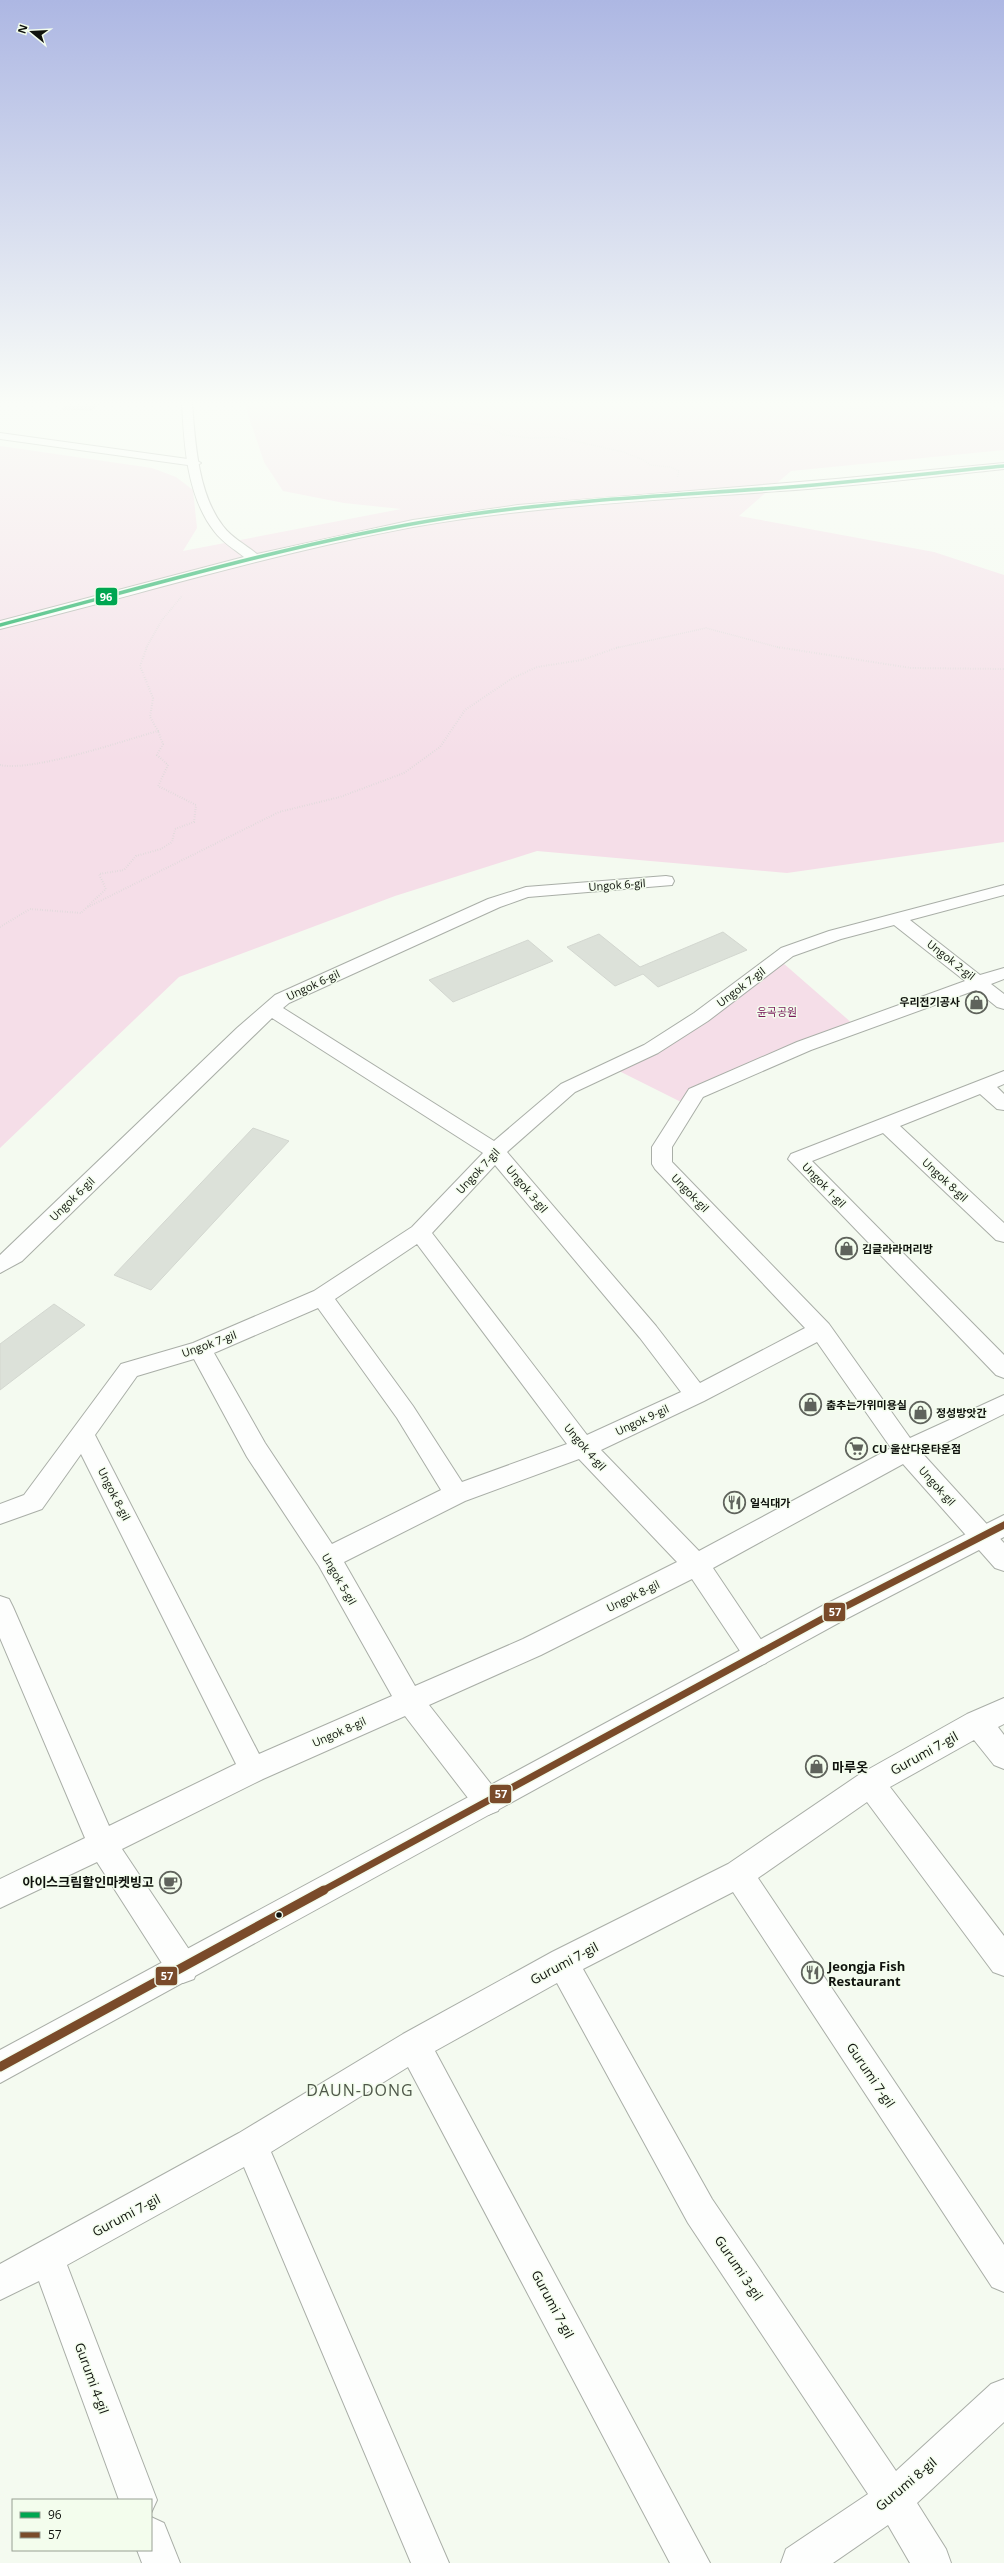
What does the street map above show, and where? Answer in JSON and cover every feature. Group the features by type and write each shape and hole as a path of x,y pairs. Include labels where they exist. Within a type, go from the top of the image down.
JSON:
{"street":[{"path":"214,522 218,529 254,558"},
{"path":"0,625 145,585 254,558 435,522"},
{"name":"Ungok 6-gil","path":"0,1265 14,1256 244,1032 282,999 500,900 526,892 666,881"},
{"name":"Ungok 7-gil","path":"0,1514 33,1502 82,1432 129,1370 200,1349 322,1297 420,1232 482,1168 495,1151 568,1088 651,1049 701,1017 787,952 835,935 1004,890"},
{"name":"Ungok 2-gil","path":"898,919 1004,1003"},
{"name":"Ungok-gil","path":"1004,974 804,1046 696,1093 662,1147 662,1164 821,1330 906,1451 993,1531 1004,1560"},
{"name":"Ungok 3-gil","path":"271,1009 495,1151 648,1332 696,1395"},
{"name":"Ungok 1-gil","path":"1004,1076 887,1125 798,1159 1004,1369"},
{"path":"982,1085 1004,1104"},
{"name":"Ungok 8-gil","path":"887,1125 1004,1235"},
{"name":"Ungok 4-gil","path":"420,1232 583,1448 696,1565 757,1655"},
{"path":"322,1297 405,1412 456,1494"},
{"name":"Ungok 9-gil","path":"328,1558 456,1494 583,1448 696,1395 821,1330"},
{"name":"Ungok 5-gil","path":"200,1349 256,1450 328,1558 409,1700 488,1802"},
{"name":"Ungok 8-gil","path":"0,1894 253,1770 532,1647 696,1565 906,1451 1004,1404"},
{"name":"Ungok 8-gil","path":"82,1432 253,1770"},
{"path":"0,2066 757,1655 993,1531"},
{"path":"0,1606 102,1844 183,1968"},
{"name":"Gurumi 7-gil","path":"0,2283 251,2145 414,2045 563,1962 738,1874 870,1783 977,1723 1004,1710"},
{"path":"977,1723 1004,1756"},
{"path":"870,1783 1004,1961"},
{"name":"Gurumi 7-gil","path":"738,1874 1004,2275"},
{"name":"Gurumi 3-gil","path":"563,1962 700,2211 893,2499 932,2563"},
{"name":"Gurumi 7-gil","path":"414,2045 691,2563"},
{"path":"251,2145 430,2563"},
{"name":"Gurumi 4-gil","path":"47,2257 138,2499"},
{"name":"Gurumi 8-gil","path":"800,2563 893,2499 1004,2397"},
{"path":"152,2539 161,2563"}],"path":[{"path":"0,927 30,909 80,913 106,889 99,874 120,873 128,870 136,856 161,849 172,842 173,831 176,827 194,822 193,817 196,805 190,799 177,796 158,786 168,765 157,755 163,744 150,717 153,698 140,666 150,638 160,621 185,592"},
{"path":"86,908 279,812 340,797 404,773 440,747 465,710 511,679 537,667 582,660 624,645 706,628 789,650 881,665 911,668 1004,669"},
{"path":"0,766 40,763 158,731"}],"green space":[{"path":"0,522 196,522 197,528 183,551 336,522 769,522 934,552 1004,575 1004,842 787,873 537,851 395,896 179,977 0,1148"},
{"name":"윤곡공원","path":"783,963 853,1024 701,1083 681,1102 615,1069"}],"building":[{"path":"723,932 747,950 658,987 643,974 615,986 567,947 599,934 640,967"},
{"path":"528,940 553,961 453,1002 429,980"},
{"path":"253,1128 289,1141 151,1290 114,1275"},
{"path":"54,1304 85,1325 0,1390 0,1344"}],"transit line":[{"name":"96","path":"0,625 294,548 427,522"},
{"name":"57","path":"0,2067 833,1613 1004,1525"}],"place":[{"name":"우리전기공사","path":"976,1002"},
{"name":"김글라라머리방","path":"846,1249"},
{"name":"춤추는가위미용실","path":"810,1405"},
{"name":"정성방앗간","path":"921,1413"},
{"name":"CU 울산다운타운점","path":"856,1449"},
{"name":"일식대가","path":"734,1503"},
{"name":"마루옷","path":"816,1767"},
{"name":"아이스크림할인마켓빙고","path":"170,1882"},
{"name":"Jeongja Fish Restaurant","path":"813,1973"}],"district":[{"name":"DAUN-DONG","path":"360,2090"}]}
